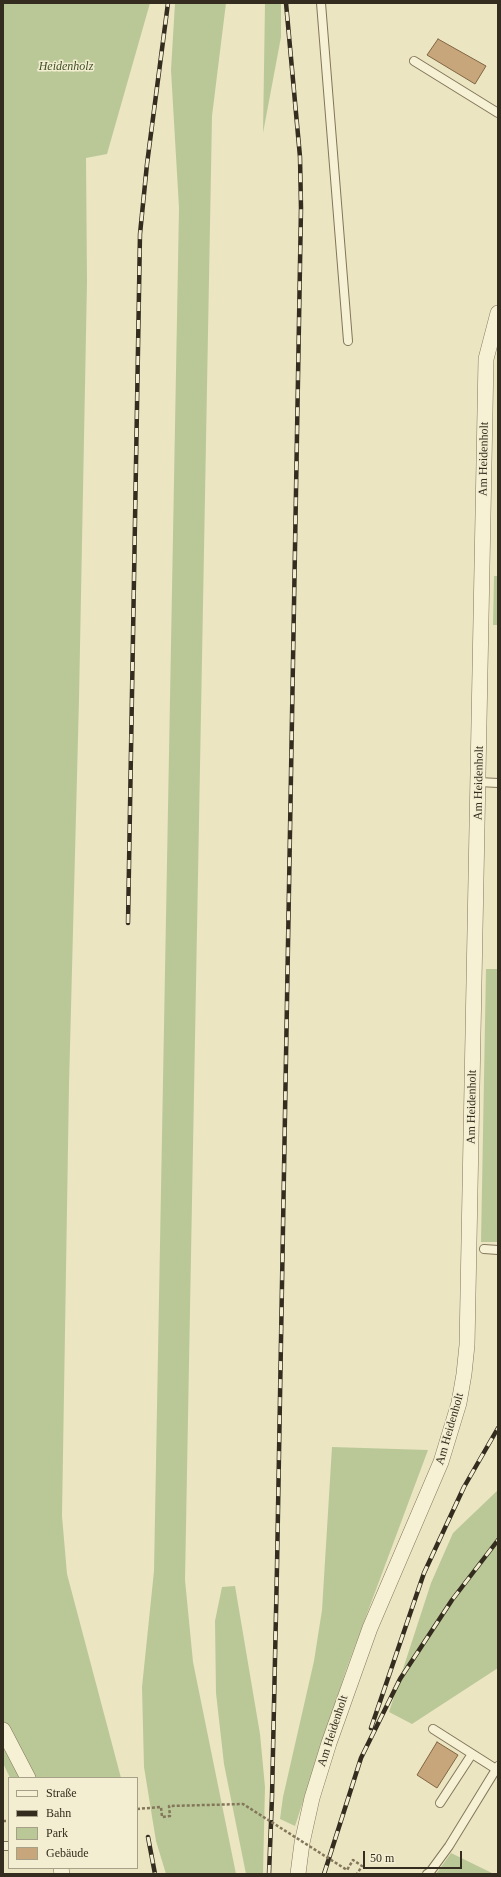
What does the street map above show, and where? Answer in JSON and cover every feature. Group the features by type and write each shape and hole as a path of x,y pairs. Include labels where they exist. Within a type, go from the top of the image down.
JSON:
{"street":[{"name":"Am Heidenholt","path":"298,1874 312,1798 329,1743 370,1628 441,1462 459,1403 464,1374 468,1337 486,359 498,313"},
{"path":"3,1730 27,1777"}],"lane":[{"path":"321,3 348,340"},
{"path":"414,61 498,113"},
{"path":"479,782 498,783"},
{"path":"484,1249 498,1250"},
{"path":"426,1874 430,1872 448,1846 497,1767 472,1754 433,1729"},
{"path":"440,1803 472,1754"}],"path":[{"path":"138,1809 161,1807 162,1817 170,1816 169,1806 242,1804 347,1870 353,1860 362,1866 357,1874"}],"green space":[{"name":"Heidenholz","path":"3,3 150,3 107,154 86,158 87,281 79,699 69,1085 62,1516 67,1574 121,1777 10,1777 3,1763"},
{"path":"175,3 226,3 212,116 185,1580 193,1662 236,1874 166,1874 156,1841 144,1767 142,1687 154,1571 179,208 171,70"},
{"path":"265,3 281,3 281,37 263,133"},
{"path":"494,576 498,576 498,625 493,625"},
{"path":"486,969 498,969 498,1242 481,1242"},
{"path":"332,1447 428,1450 346,1670 295,1826 280,1819 283,1797 314,1661 322,1610"},
{"path":"498,1490 498,1668 412,1724 389,1712 431,1583 453,1533"},
{"path":"235,1586 260,1734 265,1787 263,1874 246,1874 224,1764 216,1693 215,1621 222,1587"},
{"path":"451,1853 494,1874 436,1874"}],"building":[{"path":"438,39 486,66 475,84 427,55"},
{"path":"437,1742 458,1755 437,1788 417,1775"}],"railway":[{"path":"128,923 140,234 147,164 168,3"},
{"path":"269,1874 277,1567 301,208 300,157 286,3"},
{"path":"371,1728 424,1573 464,1487 498,1428"},
{"path":"324,1874 361,1758 400,1679 452,1600 498,1540"},
{"path":"148,1837 155,1874"}]}
